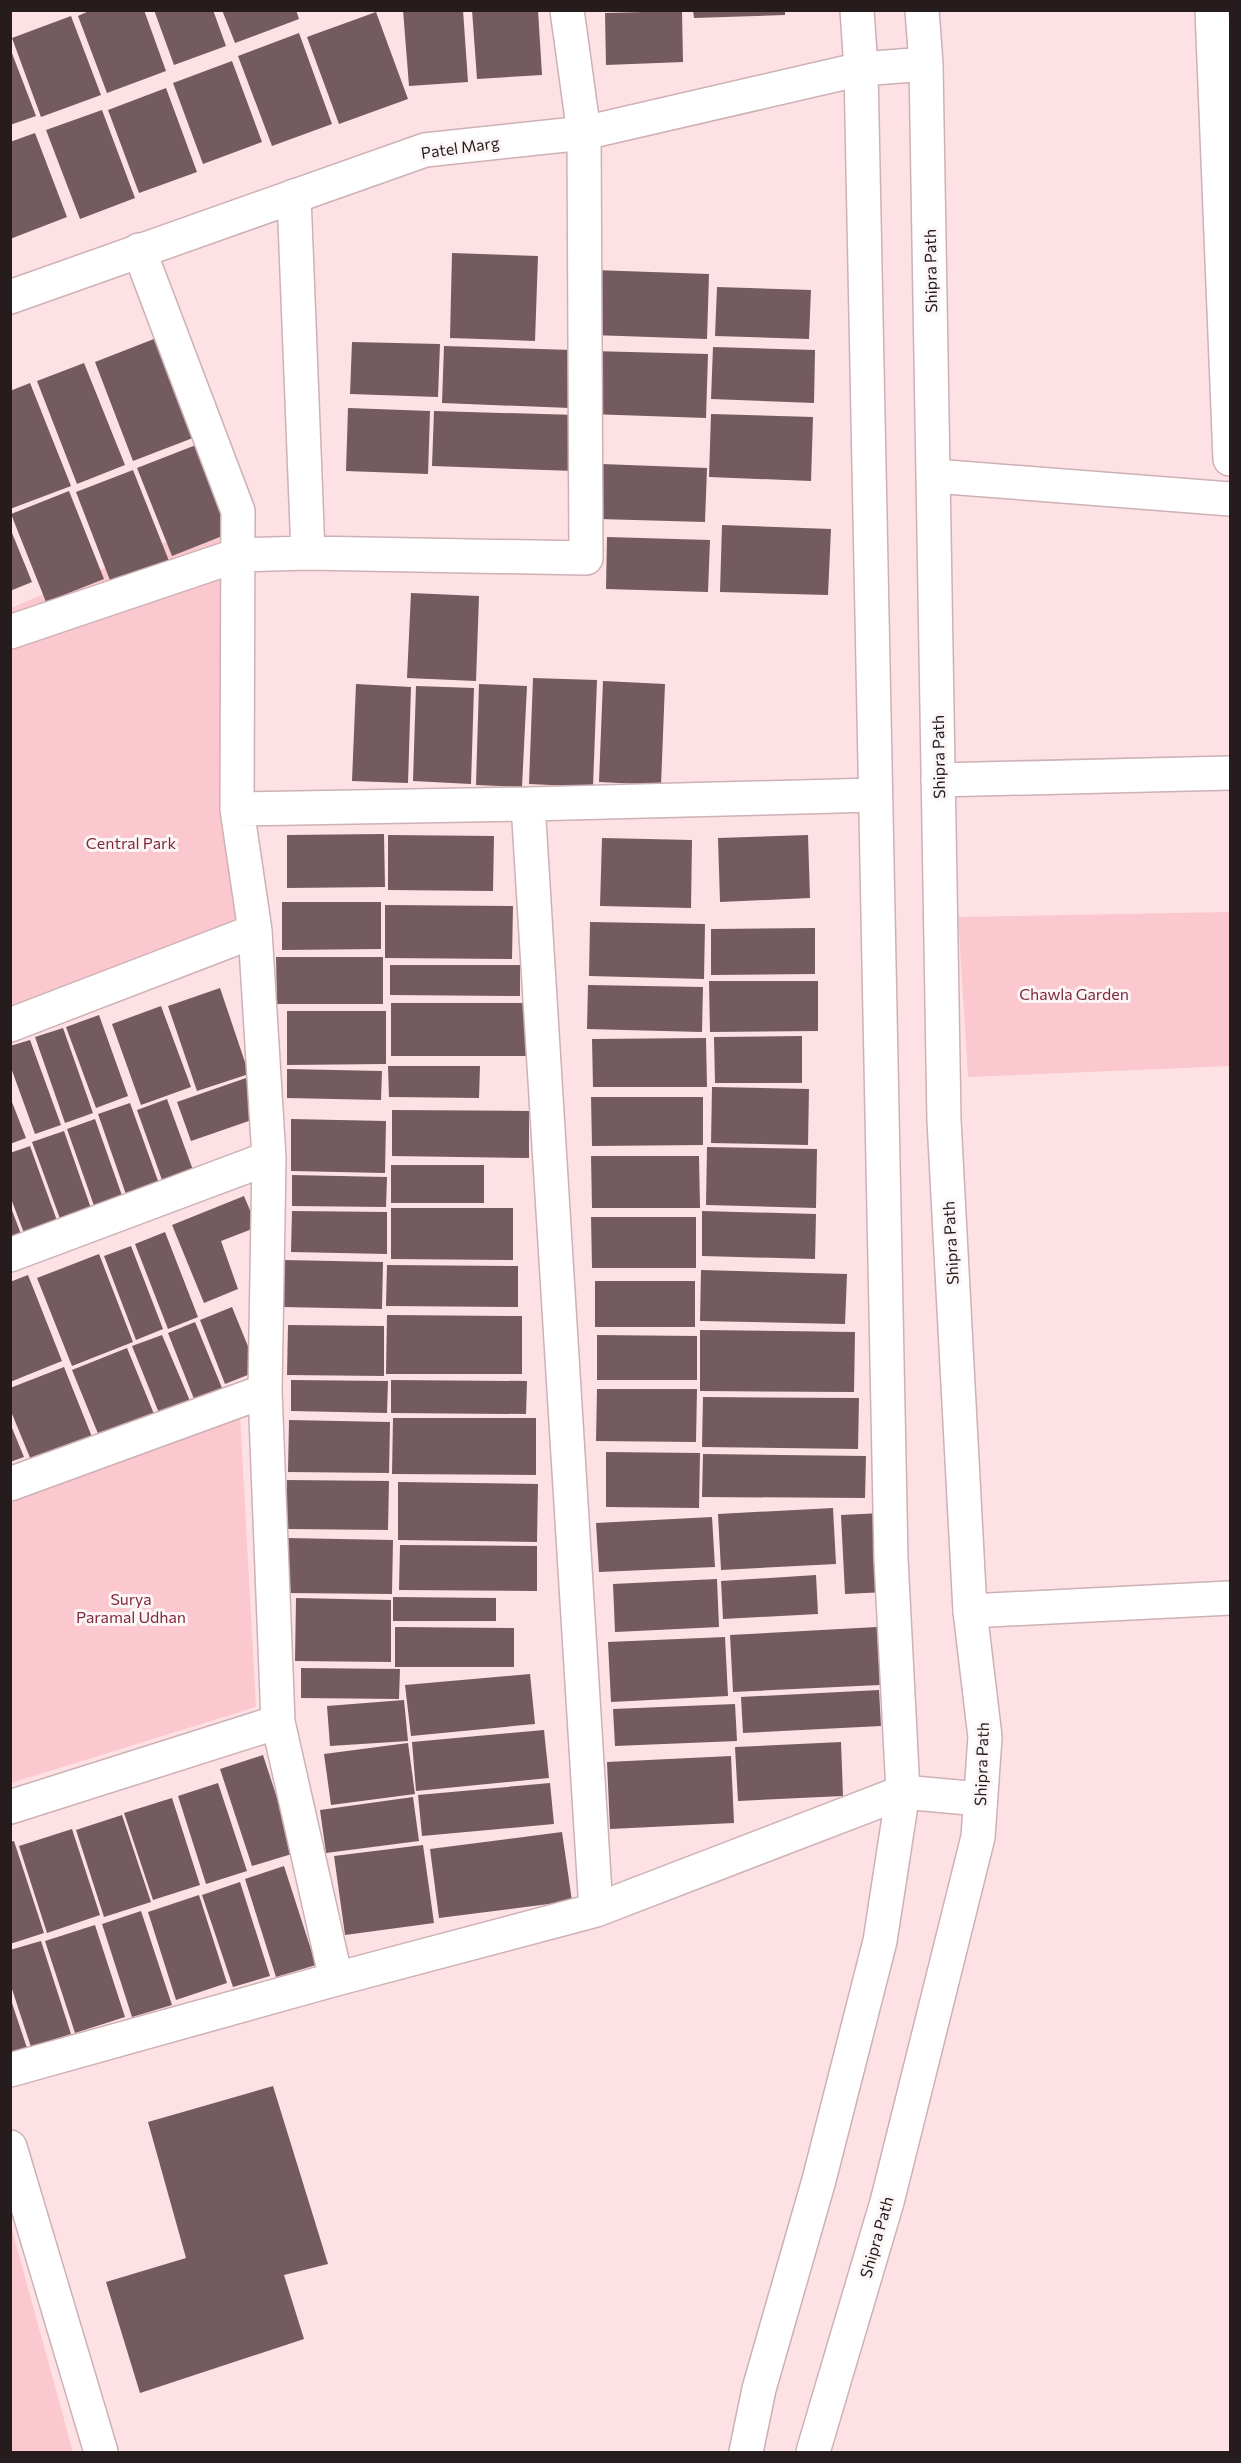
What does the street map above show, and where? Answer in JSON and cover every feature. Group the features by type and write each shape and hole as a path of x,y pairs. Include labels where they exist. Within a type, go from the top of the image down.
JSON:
{"street":[{"path":"10,632 238,555 308,553 586,558 584,133 567,10"},
{"path":"746,2452 759,2389 819,2180 880,1941 903,1791 891,1559 861,69 857,10"},
{"name":"Shipra Path","path":"813,2452 887,2202 978,1837 985,1737 970,1611 944,1120 926,64 922,10"},
{"path":"1212,10 1230,459"},
{"name":"Patel Marg","path":"10,297 424,150 584,133 861,69 926,64"},
{"path":"294,196 308,553"},
{"path":"139,250 238,511 237,809 255,931 269,1158 265,1390 278,1722 336,1979"},
{"path":"934,476 1230,499"},
{"path":"938,780 1230,773"},
{"path":"237,809 875,795"},
{"path":"528,804 596,1910"},
{"path":"10,1025 255,931"},
{"path":"10,1255 269,1158"},
{"path":"10,1484 265,1390"},
{"path":"970,1611 1230,1598"},
{"path":"10,1808 278,1722"},
{"path":"10,2070 336,1979 596,1910 903,1791 981,1799"},
{"path":"10,2147 101,2452"}],"green space":[{"name":"Central Park","path":"238,511 255,931 11,1025 11,608"},
{"name":"Chawla Garden","path":"1230,912 1230,1066 968,1077 958,917"},
{"name":"Surya Paramal Udhan","path":"240,1414 256,1707 11,1783 11,1498"},
{"path":"11,2226 73,2452 11,2452"}],"building":[{"path":"91,10 144,10 166,71 107,93 78,16"},
{"path":"154,10 213,10 226,46 174,65"},
{"path":"222,10 296,10 299,19 235,43"},
{"path":"403,10 463,10 468,82 409,86"},
{"path":"472,10 538,10 542,75 477,79"},
{"path":"693,10 785,10 785,15 694,18"},
{"path":"682,11 683,62 606,65 605,13"},
{"path":"376,12 408,99 339,124 307,37"},
{"path":"71,16 101,95 41,117 12,38"},
{"path":"299,33 332,124 272,146 238,56"},
{"path":"10,48 36,116 10,125"},
{"path":"232,61 262,142 203,164 173,83"},
{"path":"166,88 197,172 139,193 108,110"},
{"path":"102,110 135,198 80,219 46,130"},
{"path":"35,133 67,217 10,239 10,142"},
{"path":"452,253 538,256 535,341 450,338"},
{"path":"594,270 709,274 707,339 592,335"},
{"path":"717,287 811,290 809,339 715,336"},
{"path":"159,337 198,436 133,461 95,362"},
{"path":"352,342 440,344 438,397 350,394"},
{"path":"444,346 572,350 570,408 442,403"},
{"path":"713,347 815,350 814,403 711,399"},
{"path":"591,351 708,354 706,418 589,414"},
{"path":"84,363 125,465 77,484 37,381"},
{"path":"30,383 71,486 10,509 10,391"},
{"path":"348,408 430,411 428,474 346,471"},
{"path":"434,411 577,415 575,471 432,466"},
{"path":"711,414 813,417 811,481 709,477"},
{"path":"201,443 235,531 172,556 137,468"},
{"path":"601,464 707,468 705,522 599,519"},
{"path":"133,470 169,561 111,583 76,492"},
{"path":"69,491 104,579 46,602 11,514"},
{"path":"722,525 831,529 828,595 720,592"},
{"path":"10,528 32,582 10,591"},
{"path":"607,537 710,540 708,592 606,589"},
{"path":"411,593 479,596 476,681 407,678"},
{"path":"533,678 597,680 593,787 529,784"},
{"path":"603,681 665,684 661,785 599,782"},
{"path":"356,684 411,687 408,783 352,781"},
{"path":"479,684 527,686 522,787 476,785"},
{"path":"416,686 474,688 471,784 413,781"},
{"path":"384,834 385,887 287,888 287,835"},
{"path":"388,835 494,836 493,891 388,890"},
{"path":"808,835 810,898 720,902 718,838"},
{"path":"602,838 692,840 691,908 600,906"},
{"path":"282,902 381,902 381,949 282,950"},
{"path":"385,905 513,906 512,959 385,958"},
{"path":"590,922 705,924 704,979 589,976"},
{"path":"815,928 815,974 711,975 711,929"},
{"path":"276,957 383,957 383,1004 277,1004"},
{"path":"390,965 520,965 520,996 390,995"},
{"path":"709,981 818,981 818,1031 710,1032"},
{"path":"588,985 703,987 702,1032 587,1029"},
{"path":"220,988 249,1074 197,1091 168,1006"},
{"path":"391,1003 526,1003 526,1056 391,1056"},
{"path":"161,1006 191,1087 141,1105 112,1024"},
{"path":"287,1011 386,1011 386,1064 287,1065"},
{"path":"99,1015 128,1096 96,1108 66,1027"},
{"path":"63,1028 93,1113 65,1123 35,1037"},
{"path":"802,1036 802,1083 715,1083 714,1037"},
{"path":"706,1038 707,1087 593,1087 592,1039"},
{"path":"30,1040 61,1125 35,1134 10,1065 10,1046"},
{"path":"388,1066 480,1066 479,1098 389,1097"},
{"path":"287,1069 382,1071 381,1100 287,1098"},
{"path":"246,1078 260,1117 191,1141 177,1102"},
{"path":"712,1087 809,1089 808,1145 711,1143"},
{"path":"10,1097 26,1138 10,1144"},
{"path":"591,1097 703,1097 703,1145 592,1146"},
{"path":"167,1099 193,1170 162,1180 137,1110"},
{"path":"130,1103 162,1192 129,1203 98,1114"},
{"path":"392,1110 529,1111 529,1158 392,1156"},
{"path":"95,1119 126,1207 98,1217 67,1129"},
{"path":"291,1119 386,1121 385,1173 291,1171"},
{"path":"64,1131 94,1217 63,1227 32,1142"},
{"path":"30,1146 60,1229 27,1241 10,1196 10,1153"},
{"path":"707,1147 817,1149 816,1208 706,1205"},
{"path":"591,1156 699,1156 700,1208 592,1208"},
{"path":"391,1165 484,1165 484,1203 391,1203"},
{"path":"292,1175 387,1177 386,1207 292,1206"},
{"path":"244,1196 257,1227 221,1241 238,1289 204,1303 172,1225"},
{"path":"10,1205 24,1242 10,1247"},
{"path":"391,1208 513,1208 513,1260 391,1259"},
{"path":"292,1211 387,1212 387,1254 291,1252"},
{"path":"702,1211 816,1214 815,1259 702,1256"},
{"path":"591,1217 696,1217 696,1268 592,1268"},
{"path":"165,1232 198,1317 168,1329 135,1244"},
{"path":"131,1246 163,1329 136,1340 104,1256"},
{"path":"99,1254 133,1342 72,1366 37,1278"},
{"path":"283,1260 383,1262 382,1309 282,1307"},
{"path":"387,1265 518,1266 518,1307 386,1306"},
{"path":"701,1270 847,1274 845,1324 700,1321"},
{"path":"28,1275 62,1361 10,1382 10,1282"},
{"path":"595,1281 695,1281 695,1327 595,1327"},
{"path":"232,1307 258,1371 225,1384 200,1320"},
{"path":"387,1315 522,1316 522,1374 386,1374"},
{"path":"195,1322 222,1388 194,1399 168,1333"},
{"path":"288,1325 384,1326 384,1376 287,1375"},
{"path":"700,1330 855,1332 854,1392 700,1391"},
{"path":"162,1335 190,1401 159,1413 132,1346"},
{"path":"597,1335 697,1336 697,1380 597,1380"},
{"path":"127,1348 154,1414 99,1436 72,1370"},
{"path":"64,1367 92,1437 31,1460 10,1409 10,1388"},
{"path":"291,1380 388,1381 387,1413 291,1411"},
{"path":"391,1380 527,1381 526,1414 391,1413"},
{"path":"597,1389 697,1389 696,1442 596,1441"},
{"path":"703,1397 859,1398 858,1449 702,1447"},
{"path":"393,1418 536,1418 536,1475 392,1474"},
{"path":"289,1420 390,1422 389,1473 288,1472"},
{"path":"10,1423 24,1457 10,1462"},
{"path":"606,1452 700,1453 699,1508 606,1507"},
{"path":"703,1454 866,1456 865,1498 702,1497"},
{"path":"287,1480 389,1481 388,1530 287,1529"},
{"path":"398,1482 538,1484 537,1542 398,1540"},
{"path":"833,1508 836,1564 721,1570 718,1514"},
{"path":"882,1513 886,1592 845,1594 841,1515"},
{"path":"712,1517 715,1567 599,1572 596,1523"},
{"path":"286,1538 393,1540 392,1594 286,1593"},
{"path":"400,1545 537,1546 537,1591 399,1590"},
{"path":"816,1575 818,1614 723,1619 721,1581"},
{"path":"717,1579 719,1627 615,1632 613,1584"},
{"path":"393,1597 496,1598 496,1621 393,1621"},
{"path":"296,1598 391,1600 391,1662 295,1661"},
{"path":"395,1627 514,1628 514,1667 395,1667"},
{"path":"877,1627 880,1685 733,1692 730,1635"},
{"path":"725,1637 728,1696 611,1702 608,1642"},
{"path":"301,1668 400,1669 399,1699 301,1698"},
{"path":"530,1674 535,1724 411,1736 405,1685"},
{"path":"879,1690 881,1726 743,1733 741,1697"},
{"path":"404,1700 408,1741 330,1746 327,1706"},
{"path":"735,1704 737,1741 615,1746 613,1709"},
{"path":"544,1730 549,1778 416,1791 412,1742"},
{"path":"841,1742 843,1796 738,1801 735,1747"},
{"path":"408,1743 415,1794 331,1805 324,1754"},
{"path":"263,1755 295,1853 252,1866 220,1769"},
{"path":"731,1756 734,1823 610,1829 607,1762"},
{"path":"218,1783 247,1871 206,1884 178,1796"},
{"path":"550,1783 554,1824 422,1836 418,1795"},
{"path":"413,1797 419,1841 326,1853 320,1810"},
{"path":"172,1798 200,1885 153,1900 124,1813"},
{"path":"122,1815 151,1902 104,1917 76,1830"},
{"path":"72,1829 100,1915 47,1933 19,1846"},
{"path":"562,1832 572,1901 439,1918 430,1849"},
{"path":"14,1841 44,1933 10,1944 10,1842"},
{"path":"423,1845 434,1923 345,1935 334,1856"},
{"path":"284,1866 316,1965 276,1977 245,1879"},
{"path":"240,1882 270,1976 233,1987 202,1895"},
{"path":"199,1895 227,1983 176,2000 148,1912"},
{"path":"141,1911 172,2005 132,2017 102,1924"},
{"path":"95,1925 125,2017 75,2033 45,1941"},
{"path":"41,1941 71,2034 31,2047 10,1983 10,1950"},
{"path":"10,1997 27,2048 10,2053"},
{"path":"273,2086 328,2264 284,2275 304,2339 140,2393 106,2282 186,2258 148,2122"}]}
